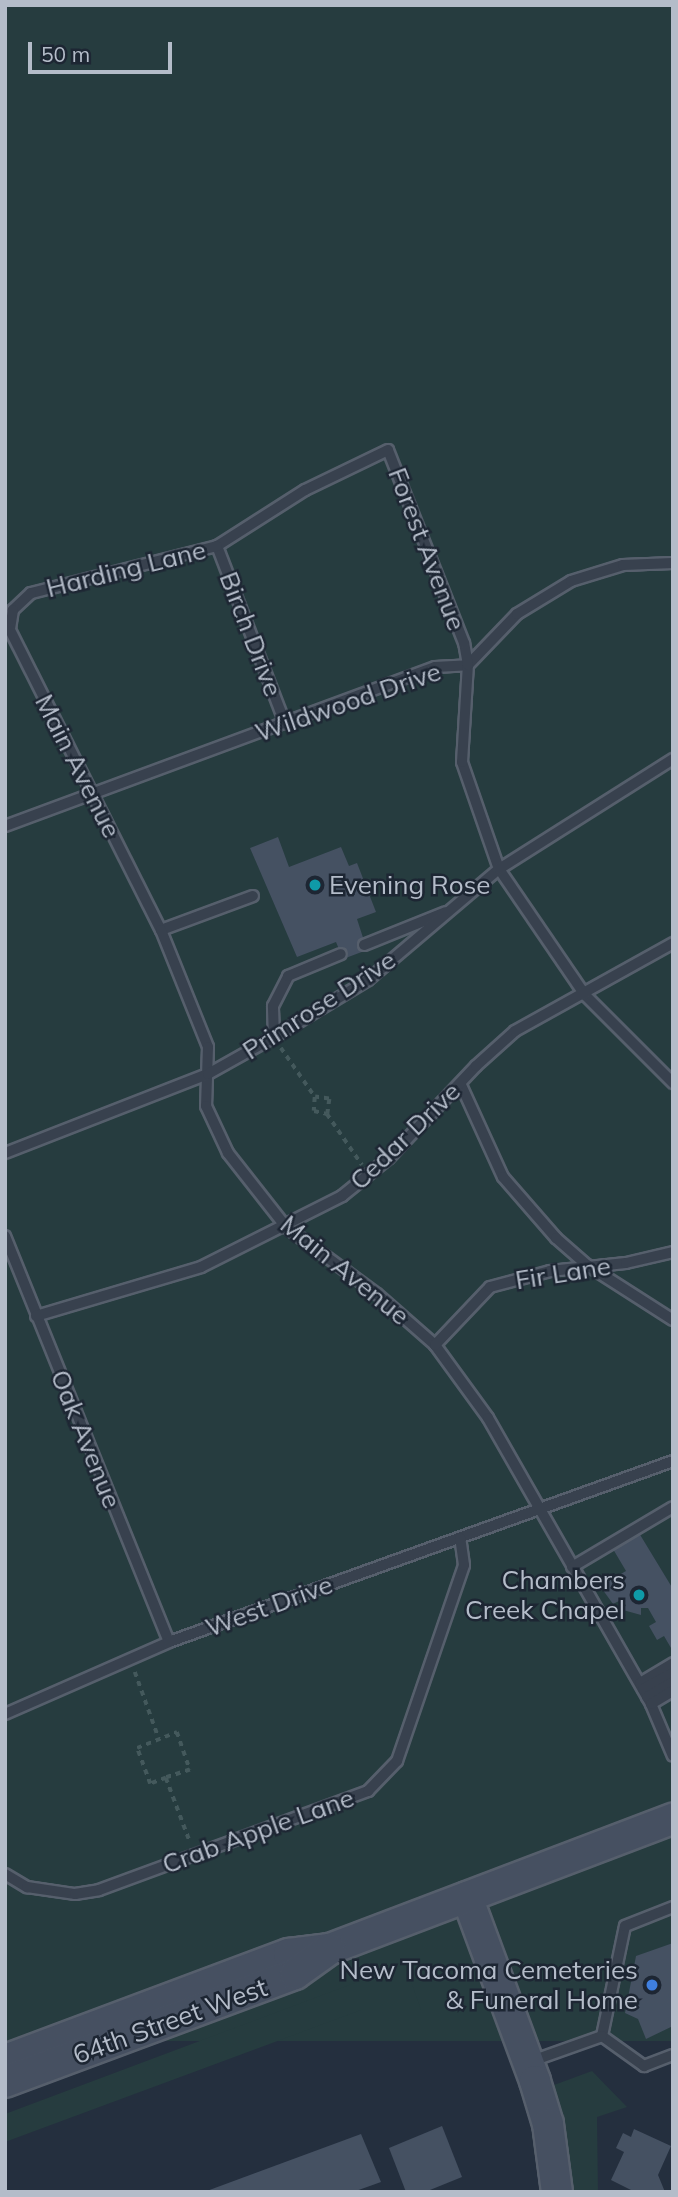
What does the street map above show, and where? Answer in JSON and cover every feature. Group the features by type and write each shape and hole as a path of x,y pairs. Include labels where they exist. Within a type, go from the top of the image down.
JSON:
{"street":[{"name":"64th Street West","path":"5,2060 289,1954 330,1949 673,1819"},
{"path":"467,1897 548,2124 557,2192"},
{"name":"64th Street West","path":"5,2082 296,1975 330,1949"}],"lane":[{"name":"Harding Lane","path":"13,610 31,593 218,546 305,490 388,450"},
{"name":"Forest Avenue","path":"388,450 464,643 468,665 462,762 499,869 585,995 673,1083"},
{"name":"Birch Drive","path":"218,546 285,723"},
{"name":"Wildwood Drive","path":"5,826 435,667 468,665 517,614 571,581 623,565 673,564"},
{"name":"Main Avenue","path":"13,610 10,630 161,930 208,1047 206,1106 228,1153 286,1227 377,1294 435,1345 488,1418 537,1510 645,1693 673,1755"},
{"name":"Primrose Drive","path":"5,1153 208,1074 274,1037 368,980 499,869 673,759"},
{"path":"161,930 253,897"},
{"path":"364,945 457,907"},
{"name":"Cedar Drive","path":"36,1316 201,1267 286,1227 342,1196 369,1175 461,1086 476,1066 515,1031 585,995 673,943"},
{"path":"274,1037 273,1006 288,976 341,954"},
{"path":"461,1086 503,1177 556,1238 587,1265 673,1320"},
{"name":"Oak Avenue","path":"5,1236 169,1642"},
{"name":"Fir Lane","path":"435,1345 490,1287 587,1265 626,1264 673,1252"},
{"name":"West Drive","path":"5,1714 169,1642 673,1461"},
{"path":"572,1567 673,1507"},
{"name":"Crab Apple Lane","path":"5,1874 27,1887 75,1894 99,1890 368,1791 397,1761 464,1565 460,1538"},
{"path":"645,1693 673,1663"},
{"path":"645,1693 673,1673"},
{"path":"645,1693 673,1682"},
{"path":"645,1693 673,1691"},
{"path":"602,2036 625,1926 673,1907"},
{"path":"528,2062 602,2036"},
{"path":"602,2036 644,2066 673,2055"}],"path":[{"path":"274,1037 316,1097 329,1100 327,1114"},
{"path":"316,1097 314,1111 327,1114 369,1175"},
{"path":"130,1658 159,1739"},
{"path":"177,1732 190,1770 166,1778 150,1784 137,1748 177,1732"},
{"path":"166,1778 195,1854"}],"green space":[{"path":"5,5 673,5 673,2041 5,2041"},
{"path":"405,1964 421,2010 361,2010 5,2142 5,2114"},
{"path":"592,2071 627,2107 597,2117 598,2192 567,2192 554,2085"}],"building":[{"name":"Evening Rose","path":"278,837 289,867 341,847 349,866 357,863 376,912 357,919 367,950 343,959 336,942 297,957 250,848"},
{"name":"Chambers Creek Chapel","path":"639,1533 673,1589 671,1648 664,1636 657,1640 649,1626 656,1622 648,1608 641,1608 641,1615 623,1610 626,1605 619,1601 613,1604 600,1586 626,1571 613,1549"},
{"name":"New Tacoma Cemeteries & Funeral Home","path":"673,1943 673,2026 646,2039 638,2019 625,2013 636,1956"},
{"path":"442,2126 462,2177 425,2192 406,2192 389,2148"},
{"path":"634,2129 671,2146 658,2175 665,2192 635,2192 611,2180 624,2152 616,2148 623,2133 631,2137"},
{"path":"361,2134 381,2182 353,2192 204,2192"}],"place":[{"name":"Evening Rose","path":"315,885"},
{"name":"Chambers Creek Chapel","path":"639,1595"},
{"name":"New Tacoma Cemeteries & Funeral Home","path":"652,1985"}]}
